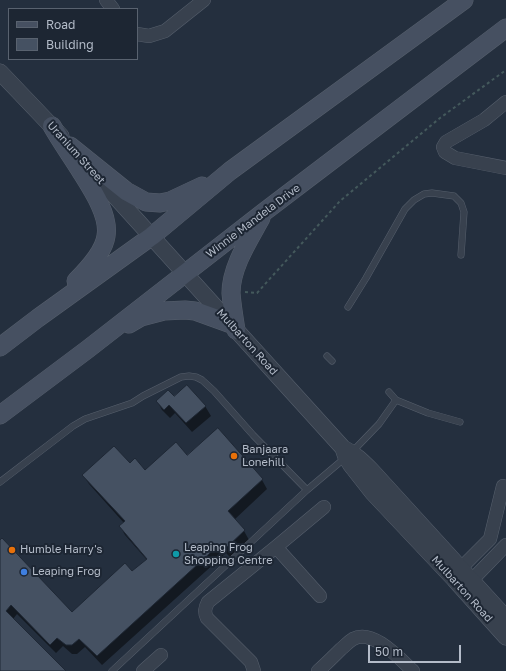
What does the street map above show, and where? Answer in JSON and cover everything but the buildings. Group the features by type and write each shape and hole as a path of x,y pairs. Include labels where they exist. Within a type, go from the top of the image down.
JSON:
{"main road":[{"path":"0,347 152,236 230,171 464,0"},
{"name":"Winnie Mandela Drive","path":"0,415 506,28"},
{"path":"38,318 84,273 100,253 106,236 104,213 96,195 52,126"},
{"path":"68,144 126,191 146,202 160,203 170,201 197,189 230,171"},
{"path":"88,349 141,317 164,311 195,311 234,327 231,291 233,276 264,212"}],"street":[{"path":"106,0 112,8"},
{"path":"138,34 148,36 165,30 204,0"},
{"name":"Uranium Street","path":"0,72 52,126 152,236"},
{"path":"506,102 484,120 446,142 443,147 445,152 455,158 506,168"},
{"name":"Mulbarton Road","path":"152,236 347,452 351,465 373,493 506,637"},
{"name":"Mulbarton Road","path":"347,452 359,457 506,618"},
{"path":"461,568 490,539 503,486"},
{"path":"254,671 251,662 207,618 205,610 208,602 324,507"},
{"path":"472,580 504,550 490,539"},
{"path":"276,547 320,596"},
{"path":"319,671 349,642 358,637 373,638 389,649 413,671"},
{"path":"143,671 161,655"}],"lane":[{"path":"348,307 405,209 414,200 424,194 432,193 454,196 461,203 464,212 461,255"},
{"path":"327,356 332,361"},
{"path":"0,482 73,426 85,419 132,403 182,377 189,376 202,380 214,391 253,435 307,490"},
{"path":"388,392 396,400 428,413 460,422"},
{"path":"112,671 379,424 396,400"}],"path":[{"path":"231,291 257,292 340,201 440,118 506,70"}],"place":[{"name":"Banjaara Lonehill","path":"234,456"},
{"name":"Humble Harry's","path":"12,550"},
{"name":"Leaping Frog Shopping Centre","path":"176,554"},
{"name":"Leaping Frog","path":"24,572"}]}
